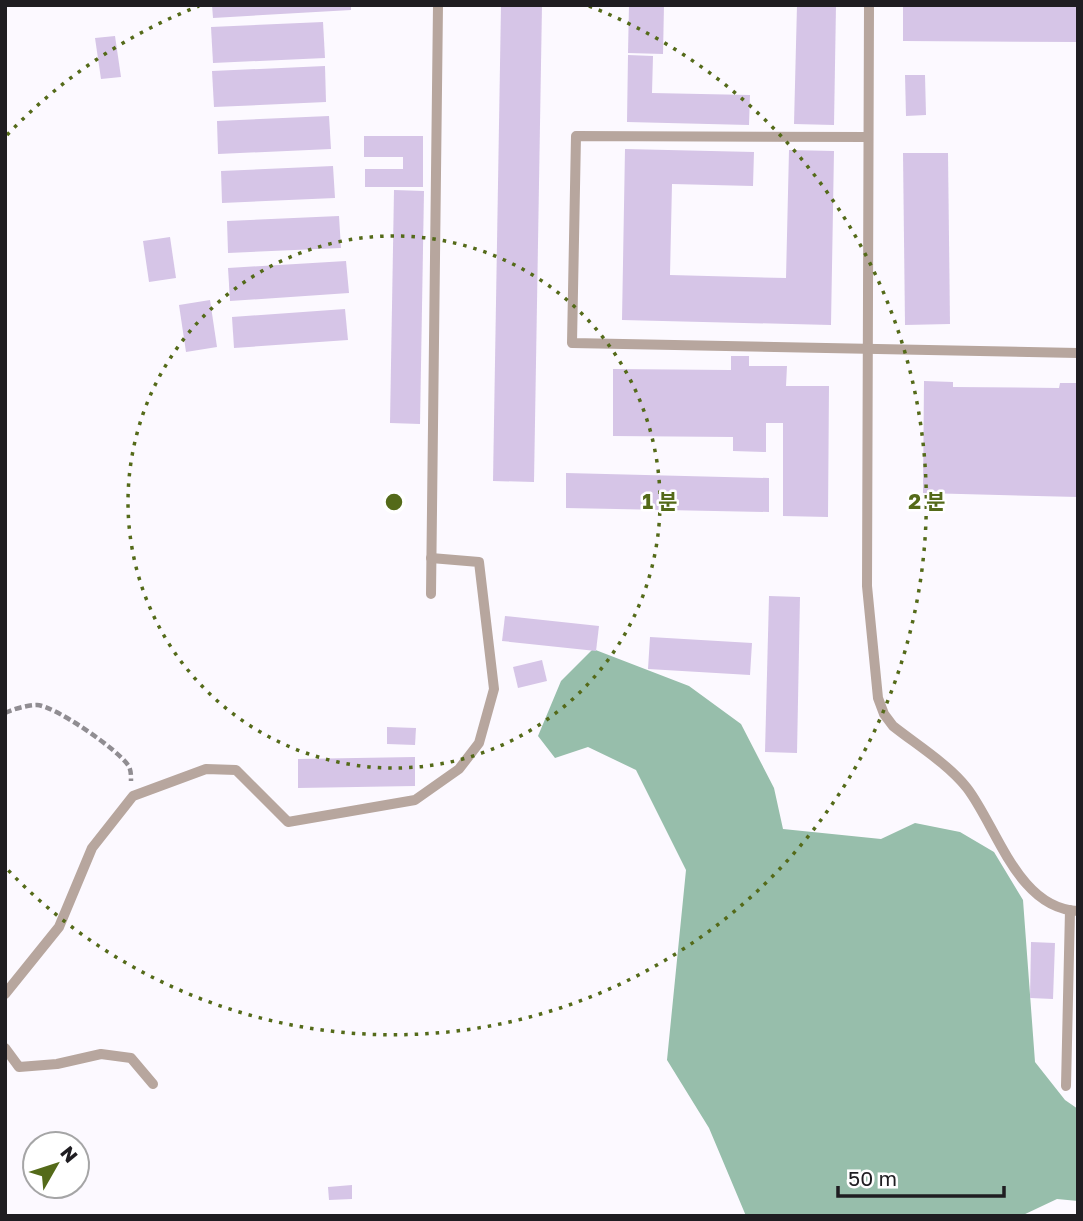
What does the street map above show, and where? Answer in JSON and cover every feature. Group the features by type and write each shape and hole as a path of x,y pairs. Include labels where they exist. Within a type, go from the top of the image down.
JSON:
{"lane":[{"path":"431,594 438,5"},
{"path":"869,5 867,586 878,698 893,726 966,787 1024,881 1048,902 1074,910 1066,1086"},
{"path":"868,137 576,136 572,343 1078,353"},
{"path":"5,994 59,927 92,848 133,796 206,769 236,770 288,822 415,800 459,769 479,743 495,689 479,562 431,558"},
{"path":"5,1048 19,1067 57,1064 100,1054 131,1058 153,1084"}],"path":[{"path":"5,713 38,705 92,734 110,746 130,767 133,796"}],"green space":[{"path":"593,649 689,686 741,724 774,788 783,829 881,839 915,823 960,832 994,852 1023,900 1035,1062 1065,1100 1078,1109 1078,1201 1057,1199 1021,1216 746,1216 709,1128 667,1060 686,870 636,770 588,747 555,758 538,736 561,681"}],"building":[{"path":"212,5 351,5 351,10 213,18"},
{"path":"501,5 542,5 534,482 493,481"},
{"path":"629,5 664,5 663,54 628,53"},
{"path":"797,5 836,5 834,125 794,124"},
{"path":"903,5 1078,5 1078,42 903,41"},
{"path":"323,22 325,58 213,63 211,27"},
{"path":"115,36 121,77 101,79 95,38"},
{"path":"628,55 653,56 652,93 750,95 749,125 627,122"},
{"path":"325,66 326,102 214,107 212,71"},
{"path":"905,75 925,75 926,115 906,116"},
{"path":"329,116 331,149 218,154 217,121"},
{"path":"364,136 423,136 423,187 365,187 365,169 403,169 403,157 364,157"},
{"path":"625,149 754,152 753,186 672,184 670,275 786,278 789,150 834,151 831,325 622,320"},
{"path":"903,153 948,153 950,324 905,325"},
{"path":"333,166 335,198 222,203 221,171"},
{"path":"394,190 424,191 420,424 390,423"},
{"path":"339,216 341,248 228,253 227,221"},
{"path":"170,237 176,278 149,282 143,241"},
{"path":"346,261 349,293 230,301 228,268"},
{"path":"210,300 217,347 186,352 179,305"},
{"path":"345,309 348,340 234,348 232,317"},
{"path":"731,356 749,356 749,366 787,366 786,386 829,386 828,517 783,516 783,423 766,423 766,452 733,451 733,437 613,436 613,369 731,370"},
{"path":"924,381 953,382 953,387 1059,388 1060,383 1078,383 1078,497 923,493"},
{"path":"566,473 769,478 769,512 566,508"},
{"path":"769,596 800,597 797,753 765,752"},
{"path":"505,616 599,626 596,651 502,641"},
{"path":"650,637 752,643 750,675 648,669"},
{"path":"542,660 547,681 518,688 513,667"},
{"path":"387,727 416,728 415,745 387,744"},
{"path":"415,757 415,786 298,788 298,759"},
{"path":"1031,942 1055,943 1053,999 1030,998"},
{"path":"352,1185 352,1199 329,1200 328,1187"}]}
